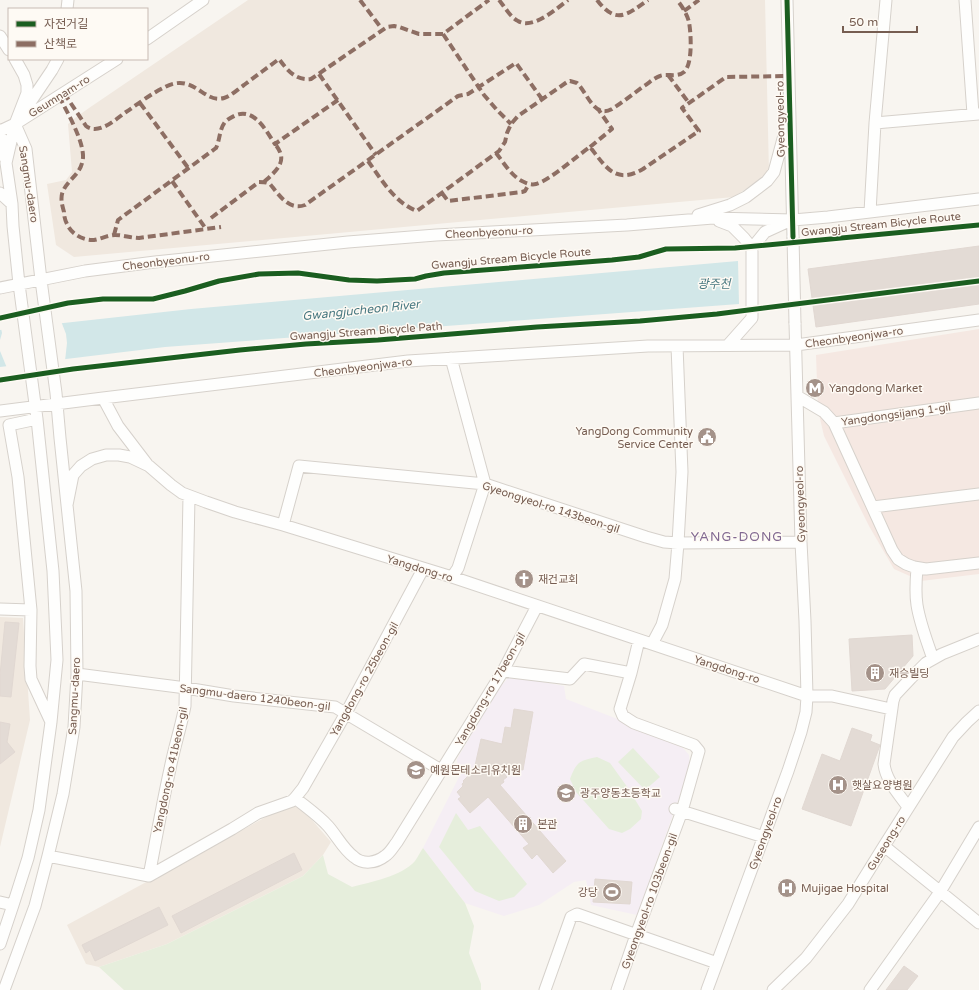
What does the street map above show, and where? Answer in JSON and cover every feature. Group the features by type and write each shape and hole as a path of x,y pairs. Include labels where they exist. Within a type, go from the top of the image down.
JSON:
{"street":[{"path":"148,37 203,0"},
{"name":"Gyeongyeol-ro","path":"707,990 801,732 807,696 801,542 787,0"},
{"path":"870,212 875,123 886,0"},
{"path":"875,123 976,114 965,0"},
{"path":"15,124 27,93 27,85 24,75 16,60"},
{"path":"15,124 57,60"},
{"name":"Geumnam-ro","path":"0,131 15,124 110,60"},
{"path":"678,221 730,205 746,197 767,181 774,172 790,112"},
{"name":"Sangmu-daero","path":"0,944 28,858 39,810 51,722 57,660 53,571 37,419 19,284 12,204 6,163 15,124"},
{"name":"Sangmu-daero","path":"4,990 35,906 63,794 74,727 77,674 76,591 56,399 26,150 15,124"},
{"path":"0,131 6,163"},
{"name":"Sangmu-daero","path":"0,193 12,204"},
{"name":"Cheonbyeonu-ro","path":"0,288 85,271 155,262 348,242 627,225 713,218 793,220 979,199"},
{"path":"713,218 732,226 752,248 752,318 728,346"},
{"path":"752,248 765,232 793,220"},
{"name":"Cheonbyeonjwa-ro","path":"0,412 35,407 56,399 102,398 408,361 648,346 796,345 979,320"},
{"path":"652,644 662,625 675,579 682,472 677,346"},
{"path":"451,358 485,484 458,568 452,577"},
{"name":"Yangdongsijang 1-gil","path":"797,396 824,412 834,423 979,403"},
{"path":"102,398 118,426 149,466"},
{"path":"37,419 9,425 18,477 31,610 31,679 51,722"},
{"path":"834,423 892,550 898,559 917,568 926,569 979,563"},
{"name":"Yangdong-ro","path":"66,505 73,475 81,466 92,459 106,455 130,457 149,466 182,493 235,512 283,525 452,577 807,696 832,696 891,709"},
{"name":"Gyeongyeol-ro 143beon-gil","path":"283,525 300,466 485,484 664,542 801,542"},
{"path":"873,506 979,494"},
{"name":"Yangdong-ro 41beon-gil","path":"149,876 172,757 185,706 189,496"},
{"path":"917,568 917,604 920,621 934,659"},
{"name":"Yangdong-ro 25beon-gil","path":"295,798 304,788 346,713 423,569"},
{"name":"Yangdong-ro 17beon-gil","path":"295,798 327,825 353,857 362,862 369,862 384,857 397,842 503,671 537,606"},
{"path":"0,609 31,610"},
{"path":"908,807 888,778 884,764 891,709 895,695 926,663 942,654 979,639"},
{"path":"503,671 570,679 584,664 631,673 639,640"},
{"name":"Gyeongyeol-ro 103beon-gil","path":"617,990 699,751 694,745 634,723 623,716 620,709 631,673"},
{"name":"Sangmu-daero 1240beon-gil","path":"77,674 186,688 234,696 335,707 441,770"},
{"name":"Guseong-ro","path":"777,989 806,958 848,904 953,737 979,711"},
{"path":"48,856 149,876 232,830 258,813 292,801 295,798"},
{"path":"678,810 764,837"},
{"path":"870,990 940,892 979,827"},
{"path":"884,846 979,923"},
{"path":"0,902 13,905"},
{"path":"545,990 571,918 577,914 718,963"}],"shaded area":[{"path":"248,0 765,0 769,173 734,197 74,257 56,245 47,184 66,180 72,172 68,124 89,108"},
{"name":"Yangdong Market","path":"979,329 979,574 921,581 894,569 869,526 824,436 818,410 816,355"},
{"path":"0,617 23,618 30,720 0,847"},
{"name":"광주양동초등학교","path":"510,676 564,686 566,699 620,720 683,748 689,755 690,767 637,915 591,905 586,880 574,882 539,905 504,916 465,903 423,848 459,777 457,759 499,688"},
{"path":"290,804 305,812 331,842 323,855 303,876 167,944 99,967 86,964 67,925"}],"green space":[{"path":"633,748 660,777 645,790 618,762"},
{"path":"597,757 610,763 642,811 641,819 630,829 622,833 609,829 576,792 570,779 579,763"},
{"path":"456,813 468,830 480,826 527,884 514,897 499,901 475,891 439,847"},
{"path":"423,848 465,903 474,926 469,953 481,984 481,990 124,990 99,967 167,944 303,876 323,855 328,874 352,887 377,881 402,871 415,861"}],"water":[{"name":"광주천","path":"738,261 739,304 165,347 0,367 0,330 191,309"}],"pier":[{"path":"61,321 66,334 67,343 65,361 7,368 0,351 0,340 2,333 1,328"}],"building":[{"path":"979,246 979,304 816,327 808,269"},
{"path":"5,622 19,623 11,697 0,696 0,675"},
{"name":"재승빌딩","path":"912,635 913,656 885,689 852,691 849,639"},
{"path":"514,709 533,712 523,770 498,766 507,777 500,785 566,861 553,873 537,854 532,859 523,848 529,844 488,797 470,813 458,799 461,797 457,792 463,786 463,781 474,770 481,739 502,744 505,727 511,728"},
{"path":"0,722 10,724 7,742 15,752 0,764"},
{"name":"햇살요양병원","path":"852,728 872,735 870,741 880,745 851,826 802,809 822,754 840,761"},
{"path":"294,853 302,870 181,933 172,916"},
{"name":"강당","path":"595,879 632,882 630,904 593,902"},
{"path":"159,907 168,925 95,961 90,950 86,953 82,945"},
{"path":"904,966 918,976 907,990 886,990"}],"marked path":[{"path":"360,0 382,29"},
{"path":"64,93 86,126 91,129 102,128 113,122 155,92 175,83 191,85 210,97 217,99 224,98 279,59 292,74 301,78 311,79 387,27 399,27 419,34 443,34 489,0"},
{"path":"499,0 513,17 524,23 537,21 551,13 568,0"},
{"path":"597,0 610,13 616,15 628,13 648,0"},
{"path":"368,161 389,190 402,202 417,211 499,151 505,142 511,124 518,116 567,82 570,81 577,83 596,108 606,111 612,109 658,77 663,75 681,74 687,68 691,48 689,22 677,0"},
{"path":"684,11 699,0"},
{"path":"443,34 484,95 511,124"},
{"path":"211,218 259,182 270,184 289,204 294,206 305,205 458,96 468,94 516,63 542,99"},
{"path":"319,74 376,155"},
{"path":"668,75 689,103"},
{"path":"496,153 516,177 530,184 542,182 590,147 606,167 612,172 625,175 633,173 643,169 699,131 682,108 726,77 789,76"},
{"path":"59,96 78,135 83,151 82,164 63,191 62,196 62,204 66,221 69,228 75,234 90,240 115,235 139,238 221,227"},
{"path":"114,235 118,220 216,148 223,125 230,118 236,115 249,115 264,127 275,144 338,100"},
{"path":"140,103 189,169"},
{"path":"590,147 612,129 598,109"},
{"path":"264,182 280,165 281,155 275,144"},
{"path":"172,181 206,229"},
{"path":"442,193 448,201 522,192 525,191 529,184"}],"cycle path":[{"name":"Gwangju Stream Bicycle Route","path":"787,0 793,237"},
{"name":"Gwangju Stream Bicycle Route","path":"0,318 68,303 103,299 153,299 219,281 259,274 298,273 349,280 377,281 415,279 444,273 639,257 666,249 735,248 979,225"},
{"name":"Gwangju Stream Bicycle Path","path":"0,380 73,369 240,350 717,314 979,281"}],"place":[{"name":"Yangdong Market","path":"815,388"},
{"name":"YangDong Community Service Center","path":"707,437"},
{"name":"재건교회","path":"524,579"},
{"name":"재승빌딩","path":"875,673"},
{"name":"예원몬테소리유치원","path":"416,770"},
{"name":"햇살요양병원","path":"838,785"},
{"name":"광주양동초등학교","path":"566,793"},
{"name":"본관","path":"523,824"},
{"name":"Mujigae Hospital","path":"787,888"},
{"name":"강당","path":"612,892"}],"district":[{"name":"YANG-DONG","path":"737,536"}],"water label":[{"name":"Gwangjucheon River","path":"361,310"}]}
